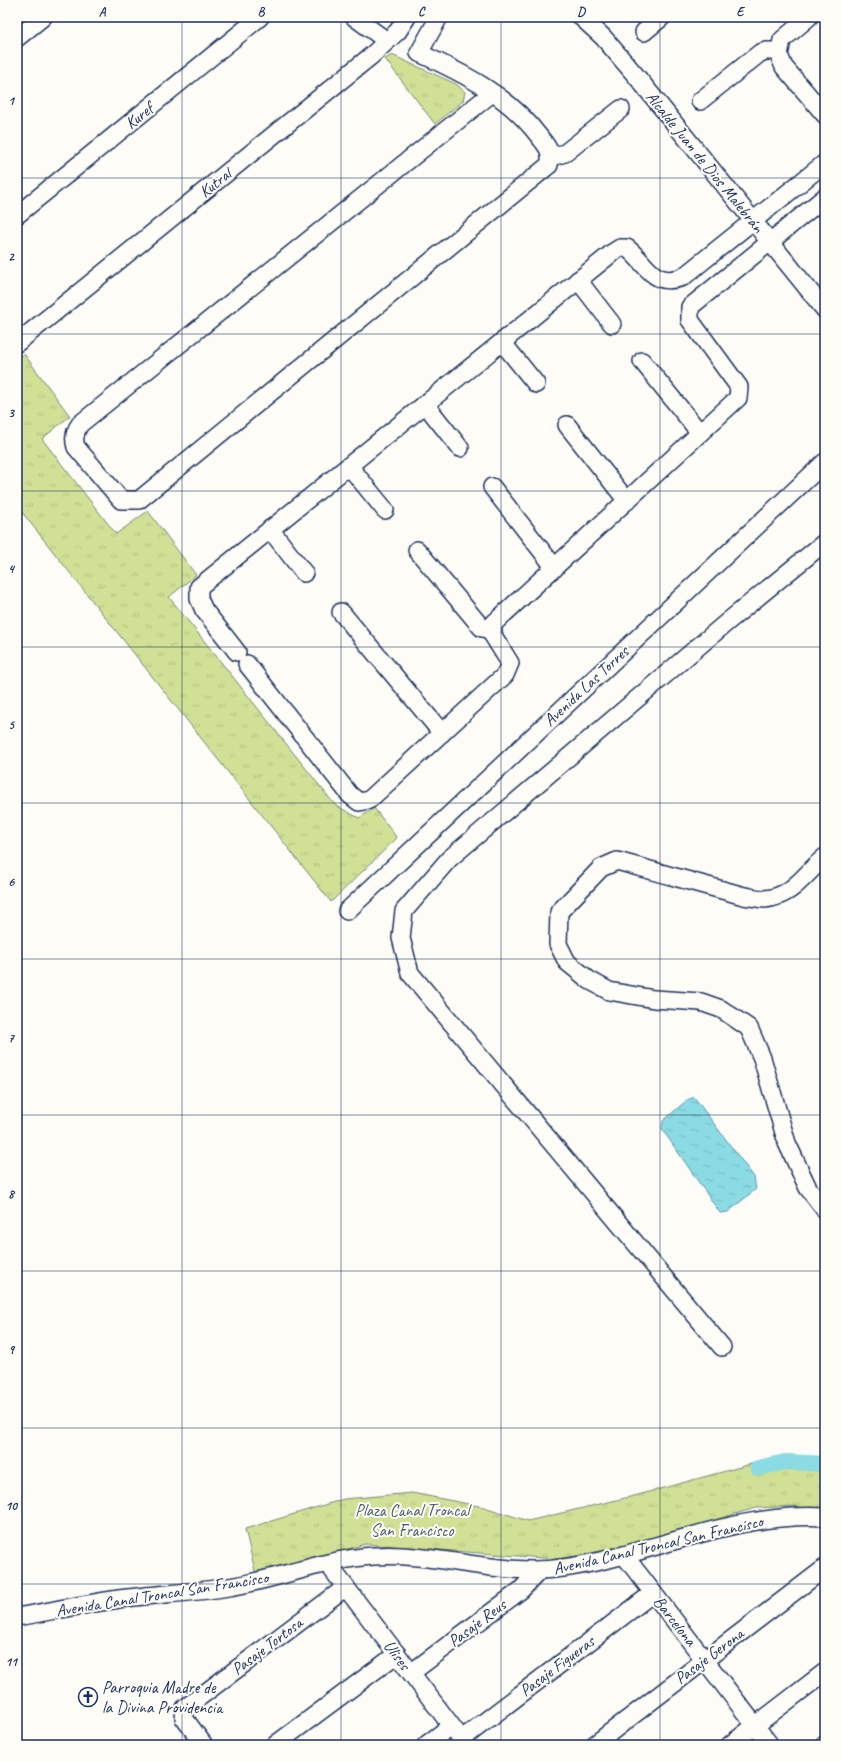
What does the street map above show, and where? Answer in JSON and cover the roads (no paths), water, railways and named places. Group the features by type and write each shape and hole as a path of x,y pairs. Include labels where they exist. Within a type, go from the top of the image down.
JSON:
{"street":[{"path":"17,38 43,17"},
{"name":"Kuref","path":"17,215 260,17"},
{"path":"354,17 387,41"},
{"name":"Kutral","path":"17,344 365,61 398,31 407,17"},
{"path":"439,17 419,53 453,69 492,93 525,118 550,150 551,157 549,164 139,500 121,500 76,447 74,437 80,424 492,93"},
{"name":"Alcalde Juan de Dios Malebrán","path":"582,17 603,37 622,59 825,310"},
{"path":"644,32 662,17"},
{"path":"809,17 782,40 779,50 784,67 825,115"},
{"path":"700,101 760,53 766,50 779,50"},
{"path":"551,157 565,153 621,109"},
{"path":"825,163 683,277 666,280 650,272 633,252 627,248 620,248 612,253 199,587 199,599 204,610 350,795 359,802 369,800 505,675 510,663 492,634 493,624 738,398 739,387 690,320 690,307 825,198"},
{"path":"578,280 612,324"},
{"path":"502,342 536,384"},
{"path":"642,361 700,433"},
{"path":"425,404 460,448"},
{"path":"567,425 627,501"},
{"name":"Avenida Las Torres","path":"347,911 825,462"},
{"path":"349,466 385,510"},
{"path":"492,487 555,568"},
{"path":"270,529 304,573"},
{"path":"722,1347 410,973 401,938 404,911 449,859 726,623 825,542"},
{"path":"417,550 482,628 493,630"},
{"path":"341,612 442,733"},
{"path":"825,857 795,887 780,896 765,899 744,896 617,862 601,868 559,912 558,944 567,962 589,980 609,991 654,999 701,1002 721,1009 749,1028 762,1058 787,1143 808,1188 825,1210"},
{"name":"Avenida Canal Troncal San Francisco","path":"17,1617 119,1599 230,1587 328,1564 372,1556 414,1556 504,1568 540,1570 586,1564 624,1555 701,1532 736,1525 795,1517 825,1517"},
{"name":"Barcelona","path":"624,1555 770,1745"},
{"name":"Ulises","path":"328,1564 464,1742"},
{"name":"Pasaje Gerona","path":"594,1745 825,1568"},
{"name":"Pasaje Reus","path":"411,1673 521,1590 540,1570"},
{"name":"Pasaje Tortosa","path":"204,1745 184,1718 185,1708 346,1587"},
{"name":"Pasaje Figueras","path":"464,1742 653,1594"},
{"path":"275,1745 397,1654"},
{"path":"730,1745 825,1672"},
{"path":"426,1745 451,1726"}],"water":[{"path":"694,1097 754,1177 756,1189 728,1212 720,1213 662,1129 663,1121 687,1100"}],"waterway":[{"path":"758,1468 785,1462 825,1464"}],"place":[{"name":"Parroquia Madre de la Divina Providencia","path":"88,1697"}],"park label":[{"name":"Plaza Canal Troncal San Francisco","path":"412,1520"}]}
